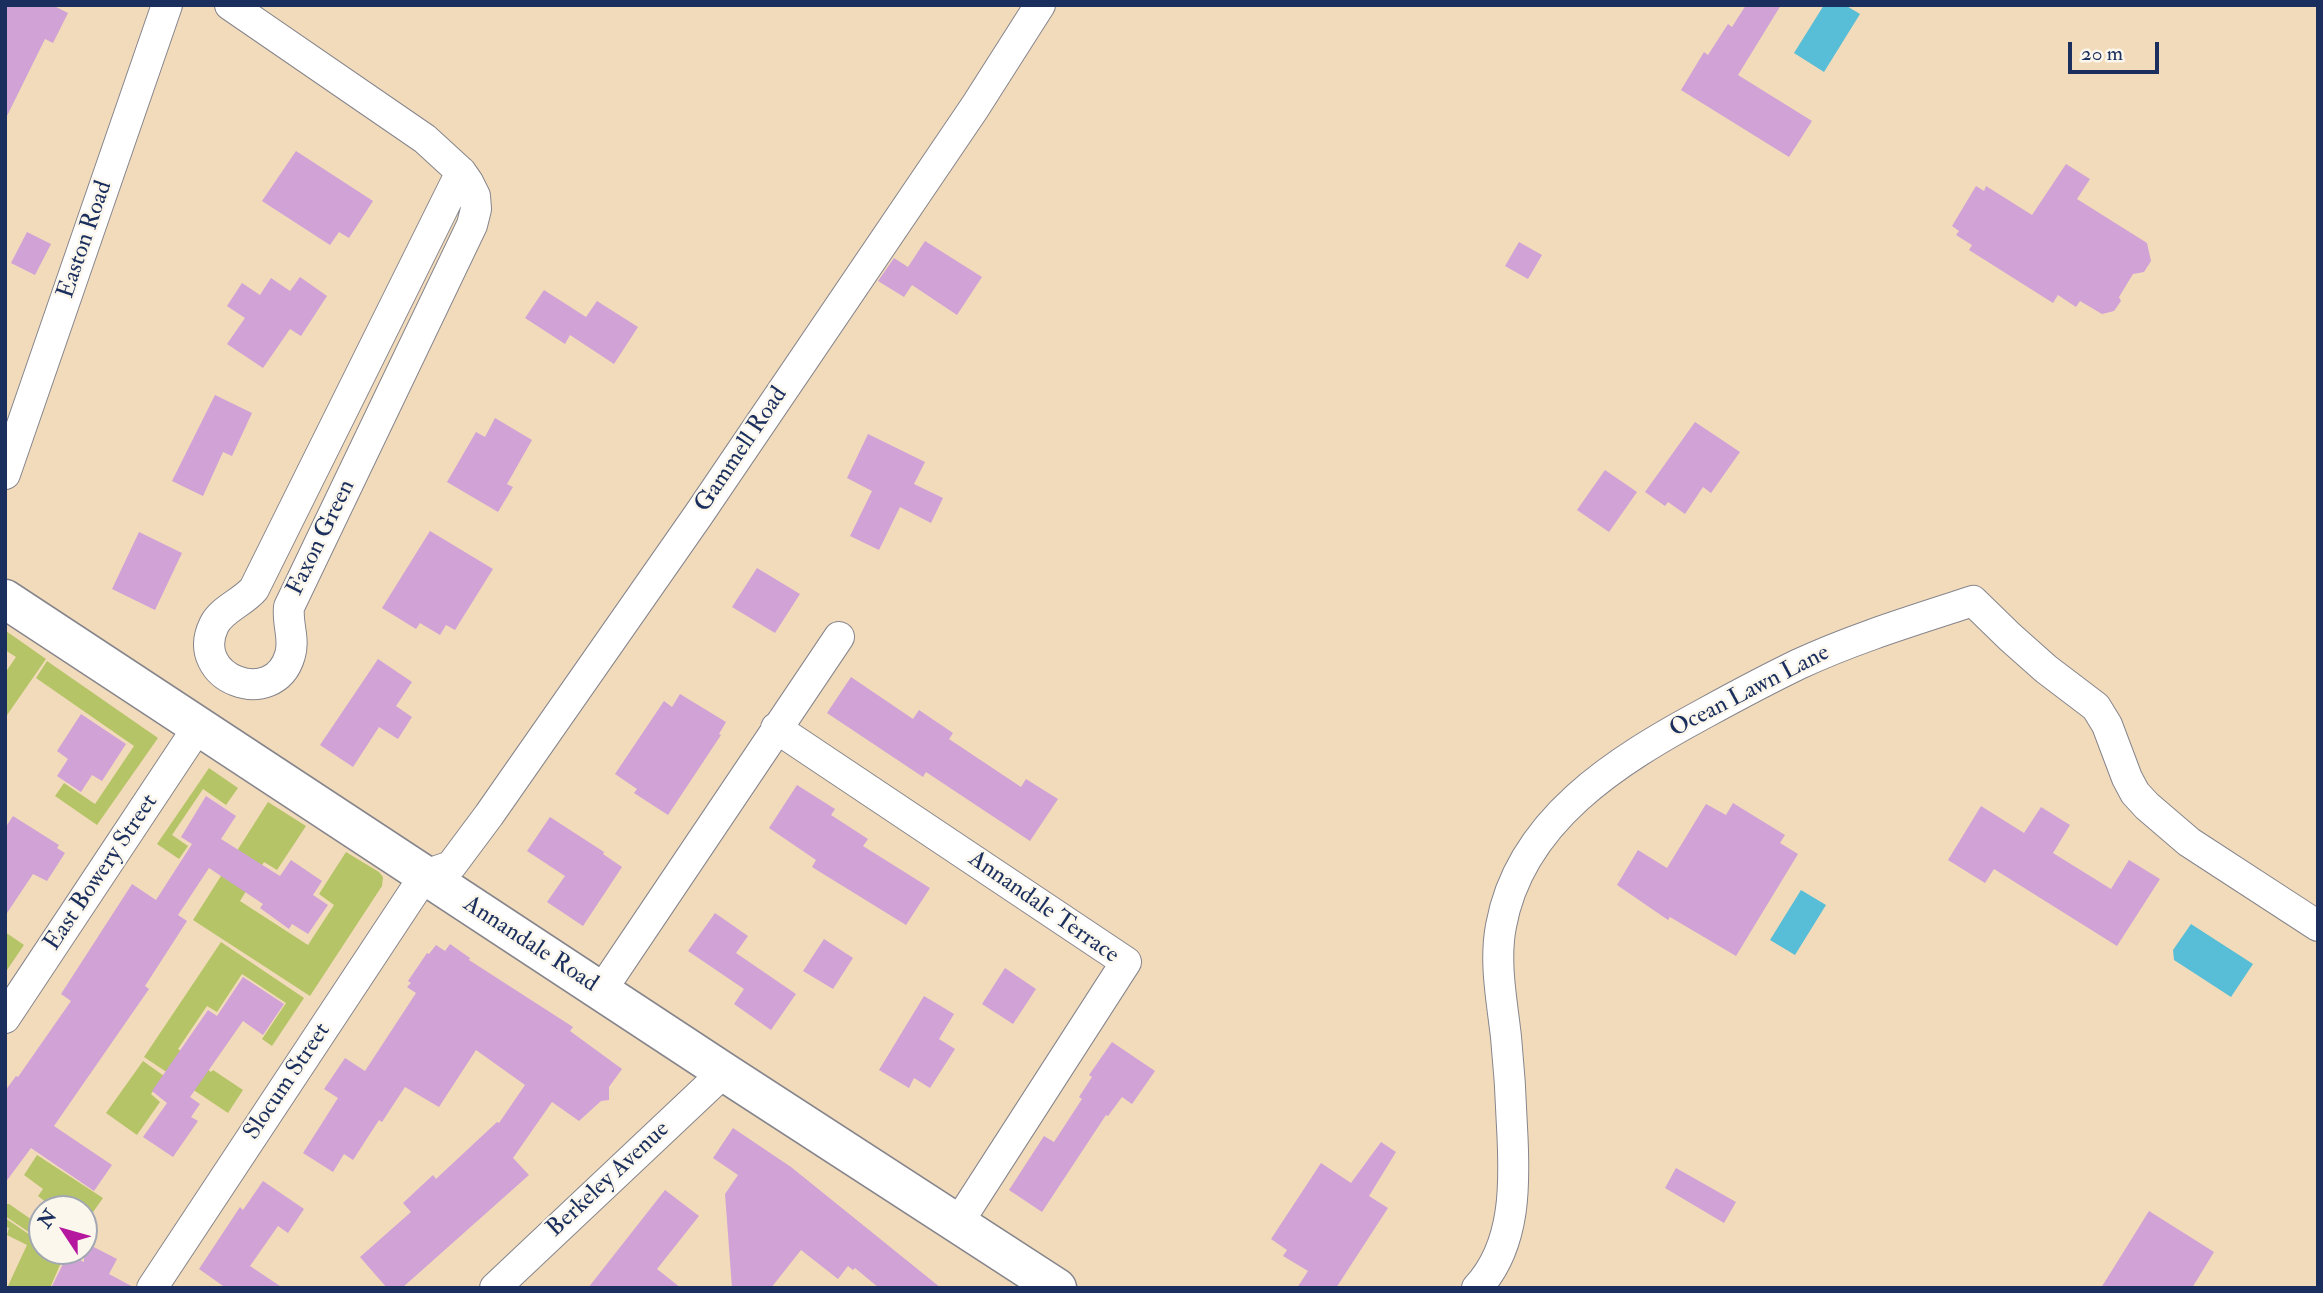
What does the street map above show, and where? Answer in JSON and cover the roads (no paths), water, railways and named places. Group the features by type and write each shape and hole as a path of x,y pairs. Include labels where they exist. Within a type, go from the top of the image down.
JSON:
{"street":[{"name":"Easton Road","path":"5,474 167,5"},
{"name":"Faxon Green","path":"230,5 425,139 461,172 475,196 476,209 472,225 289,607 287,619 292,643 290,657 275,677 264,683 239,683 228,678 212,659 211,635 215,623 223,612 245,599 254,589 461,172"},
{"name":"Gammell Road","path":"425,876 451,866 489,815 745,446 975,107 1040,5"},
{"name":"Annandale Road","path":"5,599 1056,1288"},
{"name":"Ocean Lawn Lane","path":"1477,1288 1497,1258 1512,1207 1515,1174 1510,1071 1499,977 1500,929 1507,899 1522,866 1542,834 1566,807 1595,782 1649,743 1801,663 1886,629 1973,601 2046,669 2096,707 2107,725 2127,778 2135,793 2147,806 2189,842 2318,926"},
{"path":"601,991 839,637"},
{"name":"East Bowery Street","path":"5,1018 198,727"},
{"name":"Annandale Terrace","path":"776,728 1126,962 958,1223"},
{"name":"Slocum Street","path":"152,1288 425,876"},
{"name":"Berkeley Avenue","path":"495,1288 724,1072"}],"water":[{"path":"1824,5 1845,5 1860,14 1824,72 1794,53"},
{"path":"1801,890 1826,905 1795,955 1770,940"},
{"path":"2191,924 2253,964 2231,997 2174,960 2173,950"}]}
